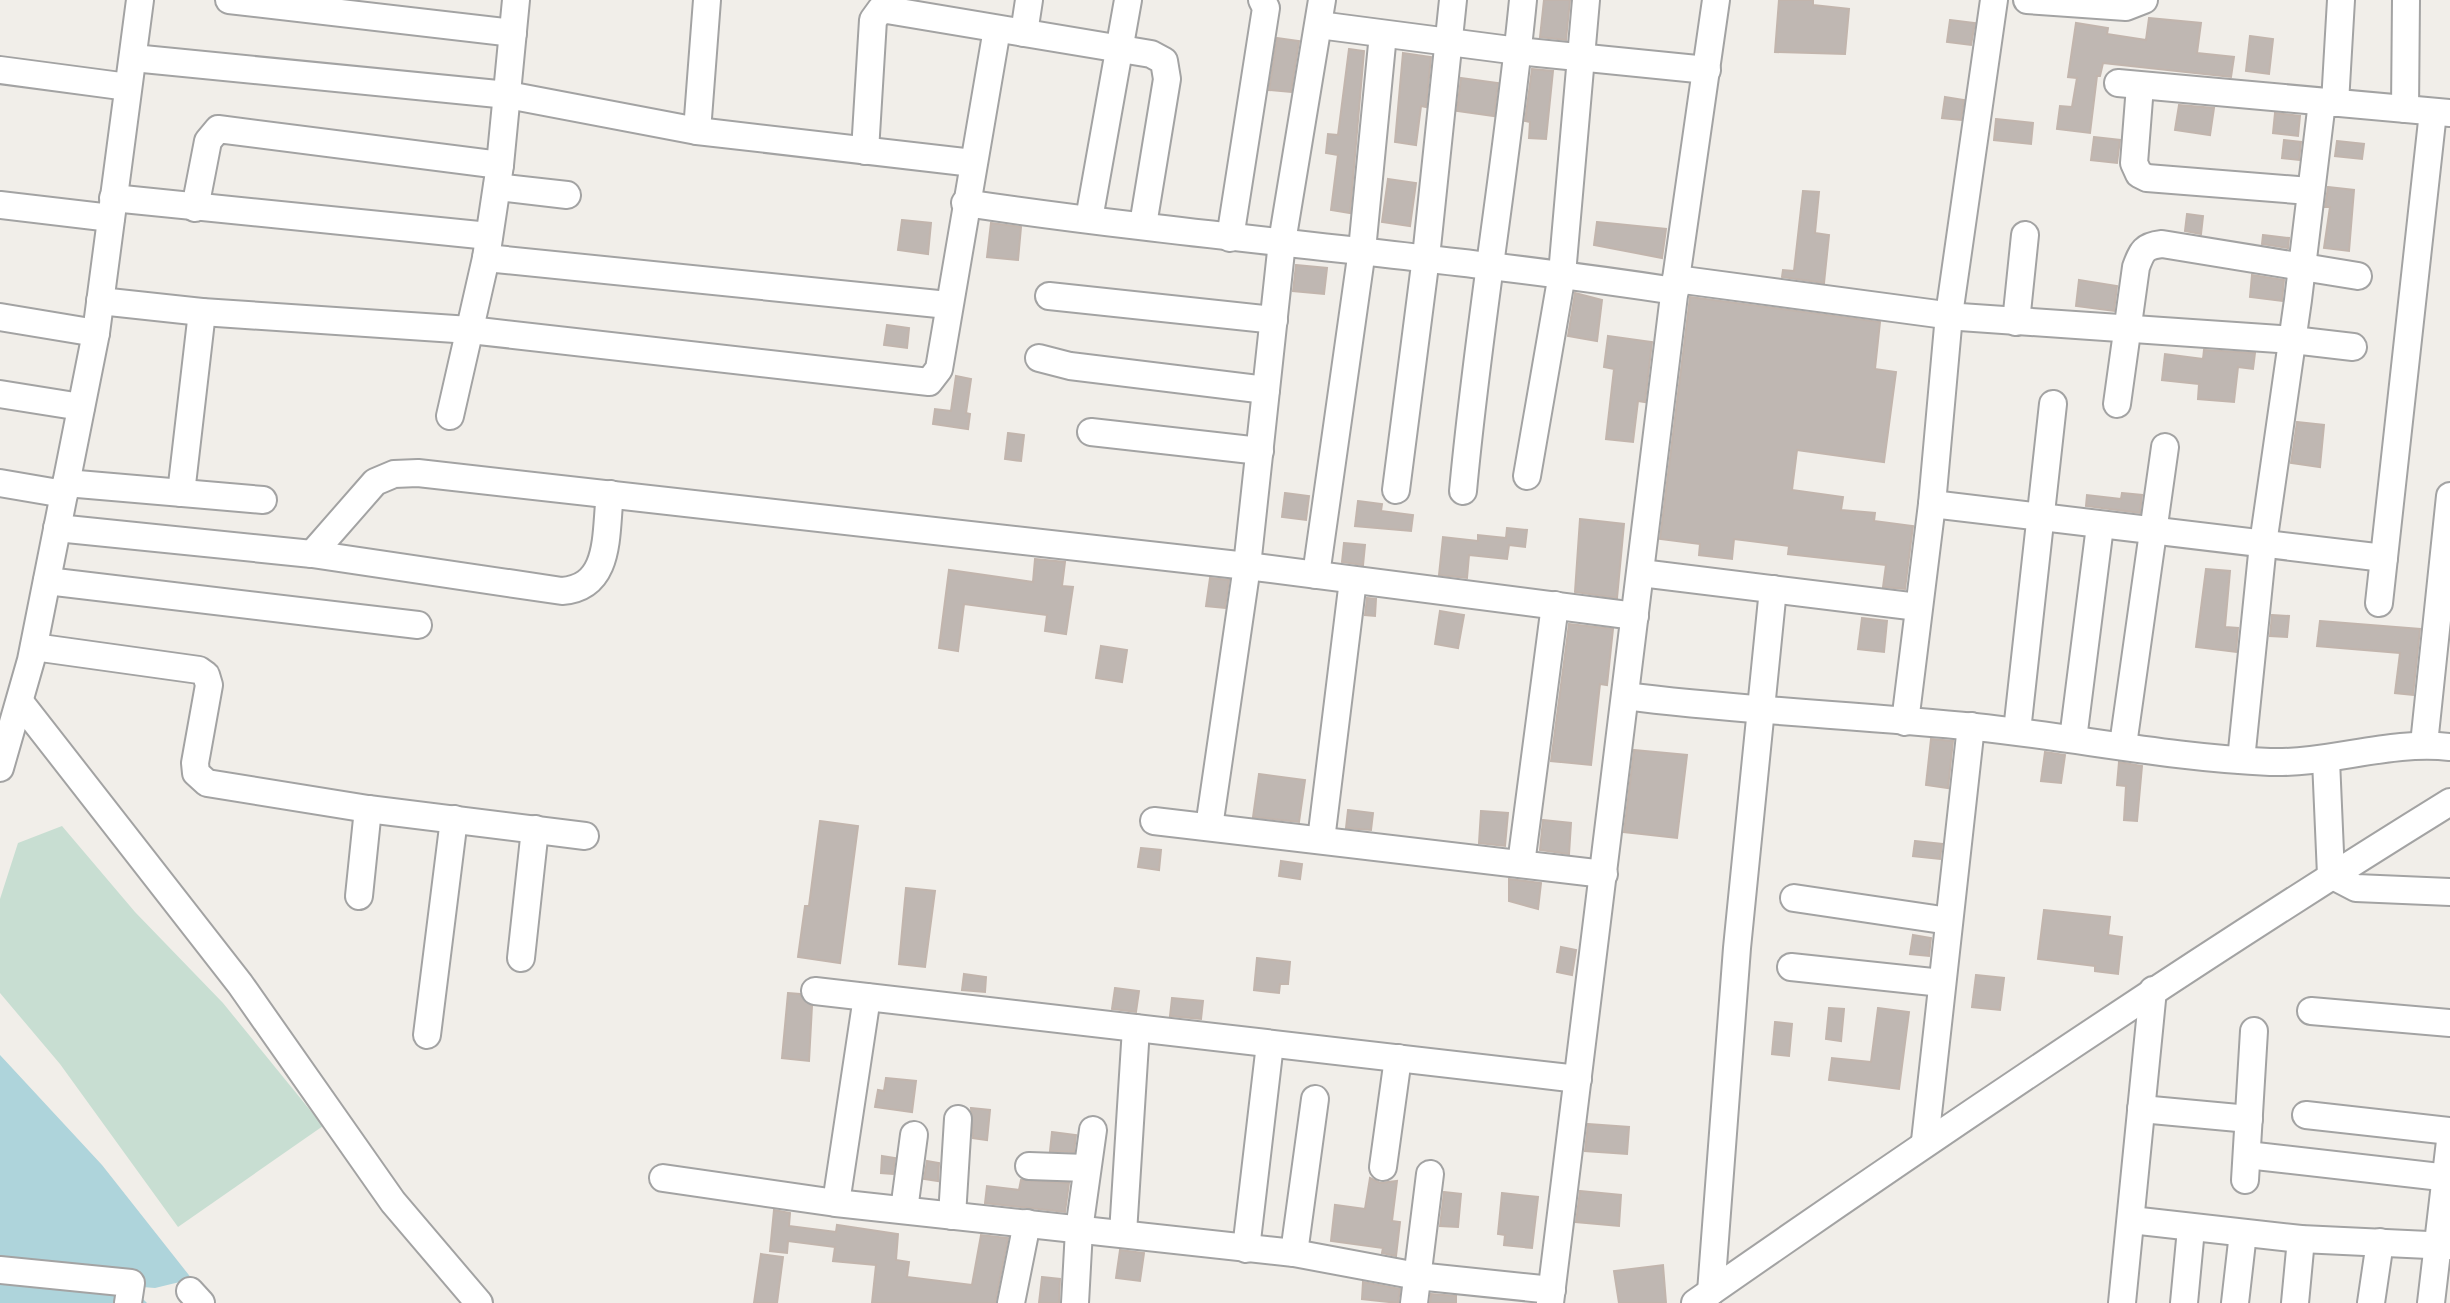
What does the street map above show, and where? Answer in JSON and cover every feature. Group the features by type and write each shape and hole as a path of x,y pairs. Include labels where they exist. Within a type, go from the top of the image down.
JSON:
{"street":[{"path":"0,768 13,704 34,647 96,333 140,0"},
{"path":"229,0 513,33"},
{"path":"450,416 487,247 508,95 516,0"},
{"path":"697,131 707,0"},
{"path":"1024,33 1029,0"},
{"path":"1089,219 1128,0"},
{"path":"1396,490 1426,257 1453,0"},
{"path":"1463,491 1473,389 1492,265 1523,0"},
{"path":"1527,476 1562,274 1586,0"},
{"path":"663,1178 836,1203 1294,1253 1551,1296 1676,285 1716,0"},
{"path":"1905,722 1932,504 1949,315 1994,0"},
{"path":"2027,0 2126,7 2144,0"},
{"path":"2241,760 2263,544 2293,340 2310,191 2328,102 2341,0"},
{"path":"2405,109 2406,0"},
{"path":"1230,238 1264,1"},
{"path":"865,151 876,6 997,29 1118,47 1159,57 1166,68 1143,225"},
{"path":"1209,827 1247,566 1282,242 1321,12 1383,34 1707,70"},
{"path":"100,301 202,312 470,330 929,382 939,369 997,29"},
{"path":"1316,575 1362,250 1383,34"},
{"path":"133,58 508,95 697,131 973,163"},
{"path":"0,70 128,87"},
{"path":"2310,191 2147,178 2139,174 2134,163 2129,85 2442,112 2379,603"},
{"path":"195,208 208,141 218,129 498,176 567,195"},
{"path":"965,203 1230,238 2016,322 2293,340 2353,347"},
{"path":"0,205 195,208 948,305"},
{"path":"2016,322 2025,235"},
{"path":"2117,404 2136,267 2142,251 2149,245 2162,244 2358,276"},
{"path":"1049,296 1274,320"},
{"path":"181,493 202,312"},
{"path":"0,317 96,333"},
{"path":"1039,358 1070,366 1266,390"},
{"path":"0,394 81,407"},
{"path":"2017,731 2053,404"},
{"path":"1091,432 1260,451"},
{"path":"2123,745 2165,447"},
{"path":"312,554 365,492 394,474 418,473 1247,566 1635,616"},
{"path":"0,483 263,500"},
{"path":"57,528 312,554 562,591 578,590 596,577 601,564 610,494"},
{"path":"1625,696 1763,712 1971,726 2241,760 2326,760 2437,745 2450,496"},
{"path":"1932,504 2384,558"},
{"path":"2073,739 2100,526"},
{"path":"1641,573 1918,607"},
{"path":"1321,840 1353,580"},
{"path":"47,581 418,625"},
{"path":"1703,1298 1773,589"},
{"path":"1521,864 1555,605"},
{"path":"34,647 199,670 206,675 209,685 195,763 201,779 207,783 368,809 585,836"},
{"path":"13,704 240,984 393,1202 479,1303"},
{"path":"1925,1141 1971,726"},
{"path":"2326,760 2331,875"},
{"path":"1703,1298 1925,1141 2331,875 2450,802"},
{"path":"359,896 368,809"},
{"path":"427,1035 454,819"},
{"path":"1154,821 1604,874"},
{"path":"521,958 535,829"},
{"path":"2331,875 2343,883 2364,889 2450,892"},
{"path":"1794,898 1949,921"},
{"path":"1791,967 1942,983"},
{"path":"2122,1303 2153,990"},
{"path":"815,991 1578,1079"},
{"path":"836,1203 867,997"},
{"path":"2311,1011 2450,1023"},
{"path":"1123,1233 1136,1028"},
{"path":"2254,1031 2246,1167 2448,1178"},
{"path":"1246,1249 1270,1044"},
{"path":"1383,1167 1398,1058"},
{"path":"1294,1253 1315,1099"},
{"path":"2141,1109 2249,1119"},
{"path":"2306,1115 2450,1131"},
{"path":"952,1216 958,1119"},
{"path":"1075,1303 1079,1230 1093,1130"},
{"path":"904,1210 914,1135"},
{"path":"2431,1303 2444,1245 2450,1141"},
{"path":"1029,1166 1086,1168"},
{"path":"1414,1303 1430,1174"},
{"path":"2131,1220 2301,1239 2444,1245"},
{"path":"1011,1303 1027,1223"},
{"path":"2184,1303 2191,1229"},
{"path":"2235,1303 2243,1233"},
{"path":"2295,1303 2301,1239"},
{"path":"2371,1303 2380,1242"},
{"path":"0,1270 131,1283 128,1303"}],"green space":[{"path":"62,826 135,912 223,1003 323,1126 178,1227 60,1064 0,993 0,899 18,843"}],"water":[{"path":"0,1055 102,1165 192,1279 155,1288 130,1286 147,1303 0,1303"}],"building":[{"path":"1544,0 1570,0 1566,40 1540,37"},
{"path":"1779,0 1813,0 1813,5 1849,9 1845,54 1775,52"},
{"path":"2149,18 2201,23 2197,53 2234,57 2231,77 2103,63 2100,76 2097,76 2090,133 2057,129 2060,106 2072,107 2077,78 2068,77 2076,23 2108,28 2107,34 2146,40"},
{"path":"1950,20 1975,23 1971,45 1947,42"},
{"path":"2250,36 2273,39 2269,74 2246,71"},
{"path":"1277,38 1299,41 1291,92 1269,90"},
{"path":"1349,49 1364,51 1350,213 1331,210 1338,155 1326,153 1328,134 1338,135"},
{"path":"1403,53 1431,57 1426,107 1421,106 1416,145 1395,142"},
{"path":"1532,69 1553,71 1546,139 1529,138 1530,122 1525,121"},
{"path":"1461,78 1498,83 1494,116 1457,111"},
{"path":"1945,97 1964,100 1961,120 1942,118"},
{"path":"2179,105 2214,108 2210,135 2175,130"},
{"path":"2275,113 2300,116 2298,136 2273,133"},
{"path":"1996,119 2033,123 2031,144 1994,140"},
{"path":"2094,137 2120,140 2117,163 2091,160"},
{"path":"2284,140 2301,142 2299,160 2282,158"},
{"path":"2337,141 2364,144 2362,159 2335,156"},
{"path":"1388,179 1416,183 1410,226 1382,222"},
{"path":"2328,187 2354,190 2349,251 2324,248 2330,207 2325,207"},
{"path":"1803,191 1819,192 1815,233 1829,235 1824,283 1782,277 1783,270 1794,271"},
{"path":"2187,214 2203,216 2201,234 2185,231"},
{"path":"902,220 931,223 928,254 898,250"},
{"path":"1597,222 1666,229 1662,258 1594,245"},
{"path":"991,223 1021,227 1018,260 987,257"},
{"path":"2263,235 2289,238 2288,248 2262,244"},
{"path":"1296,265 1327,268 1324,294 1293,291"},
{"path":"2252,275 2284,280 2282,301 2250,297"},
{"path":"2079,280 2117,286 2114,311 2076,306"},
{"path":"1575,293 1602,300 1597,341 1568,336"},
{"path":"1690,297 1880,322 1875,369 1896,372 1884,462 1797,450 1792,490 1843,497 1841,510 1875,513 1874,521 1913,526 1905,589 1883,587 1886,565 1788,554 1789,546 1734,539 1732,559 1699,555 1700,544 1660,539"},
{"path":"887,325 909,328 907,348 884,345"},
{"path":"1608,336 1652,342 1645,402 1638,401 1633,442 1606,439 1614,369 1604,367"},
{"path":"2204,350 2255,353 2253,369 2238,367 2234,402 2198,399 2199,384 2162,380 2165,354 2203,359"},
{"path":"956,376 971,379 966,413 970,414 968,429 933,424 935,409 951,411"},
{"path":"2297,422 2324,425 2320,467 2291,463"},
{"path":"1008,433 1024,435 1021,461 1005,459"},
{"path":"1285,493 1309,496 1306,520 1282,517"},
{"path":"2122,493 2142,495 2140,513 2086,506 2087,495 2121,499"},
{"path":"1358,501 1382,504 1381,511 1413,515 1411,531 1355,526"},
{"path":"1580,519 1624,524 1617,598 1575,592"},
{"path":"1507,528 1527,530 1525,547 1509,545 1507,559 1469,555 1467,578 1439,575 1443,537 1478,541 1478,535 1506,538"},
{"path":"1344,543 1365,545 1363,565 1342,562"},
{"path":"1035,559 1065,562 1062,586 1073,587 1066,634 1045,631 1047,615 964,604 958,651 939,648 949,570 1033,582"},
{"path":"2206,569 2230,571 2225,627 2238,628 2236,652 2196,647"},
{"path":"1210,578 1229,580 1225,608 1206,606"},
{"path":"1367,598 1376,599 1375,616 1365,615"},
{"path":"1440,611 1464,615 1458,648 1435,644"},
{"path":"2272,615 2289,616 2287,637 2270,636"},
{"path":"1862,618 1887,621 1884,652 1858,649"},
{"path":"2320,621 2420,629 2413,695 2395,693 2400,653 2317,646"},
{"path":"1569,624 1613,629 1607,685 1600,684 1591,765 1551,761"},
{"path":"1101,646 1127,650 1122,682 1096,678"},
{"path":"1931,739 1953,741 1948,788 1926,785"},
{"path":"1634,750 1687,755 1677,838 1624,832"},
{"path":"2045,752 2065,755 2061,783 2041,781"},
{"path":"2119,762 2142,766 2137,821 2124,820 2126,786 2117,785"},
{"path":"1259,774 1305,780 1299,822 1253,817"},
{"path":"1348,810 1373,813 1371,830 1346,828"},
{"path":"1481,811 1508,813 1505,846 1479,843"},
{"path":"1543,820 1571,823 1569,854 1540,850"},
{"path":"820,821 858,826 840,963 798,957 805,906 809,906"},
{"path":"1915,841 1942,844 1940,859 1913,856"},
{"path":"1141,848 1161,850 1159,870 1138,867"},
{"path":"1281,861 1302,864 1300,879 1279,876"},
{"path":"1509,879 1541,883 1538,909 1509,901"},
{"path":"906,888 935,891 925,967 899,964"},
{"path":"2044,910 2110,917 2108,935 2122,937 2118,974 2095,971 2095,966 2038,959"},
{"path":"1913,935 1931,938 1929,956 1910,954"},
{"path":"1561,947 1576,950 1572,975 1557,972"},
{"path":"1257,958 1290,962 1288,984 1280,984 1279,993 1254,990"},
{"path":"964,974 986,977 985,992 962,990"},
{"path":"1976,975 2004,978 2000,1010 1972,1007"},
{"path":"1115,988 1139,991 1136,1012 1112,1009"},
{"path":"788,993 800,994 812,1006 809,1061 782,1058"},
{"path":"1172,998 1203,1001 1201,1019 1170,1016"},
{"path":"1829,1008 1844,1009 1841,1041 1826,1039"},
{"path":"1878,1008 1909,1012 1899,1089 1829,1080 1832,1058 1871,1062"},
{"path":"1775,1022 1792,1024 1789,1056 1772,1054"},
{"path":"886,1078 916,1081 912,1112 875,1107 878,1090 884,1091"},
{"path":"971,1108 990,1110 987,1140 973,1138"},
{"path":"1588,1124 1629,1127 1627,1154 1585,1151"},
{"path":"1052,1132 1076,1135 1074,1152 1050,1151"},
{"path":"882,1156 895,1158 893,1174 881,1173"},
{"path":"927,1161 939,1163 938,1181 924,1179"},
{"path":"1370,1178 1380,1183 1397,1181 1392,1221 1400,1222 1396,1256 1382,1253 1383,1248 1331,1241 1335,1205 1365,1209"},
{"path":"1021,1180 1069,1183 1065,1212 985,1203 987,1186 1019,1190"},
{"path":"1580,1191 1621,1195 1619,1226 1576,1222"},
{"path":"1444,1192 1461,1194 1458,1227 1440,1226"},
{"path":"1502,1193 1538,1197 1532,1248 1504,1245 1505,1235 1498,1234"},
{"path":"774,1210 790,1213 789,1226 836,1232 837,1225 898,1234 896,1260 909,1262 907,1277 972,1285 981,1235 1008,1238 995,1303 872,1303 876,1265 833,1261 835,1247 788,1241 787,1253 770,1251"},
{"path":"1120,1250 1144,1253 1140,1281 1116,1278"},
{"path":"761,1254 783,1257 777,1303 754,1303"},
{"path":"1663,1265 1666,1303 1619,1303 1614,1271"},
{"path":"1042,1277 1060,1279 1059,1303 1039,1303"},
{"path":"1363,1282 1400,1289 1398,1303 1362,1299"},
{"path":"1431,1294 1456,1296 1456,1303 1430,1303"}]}
